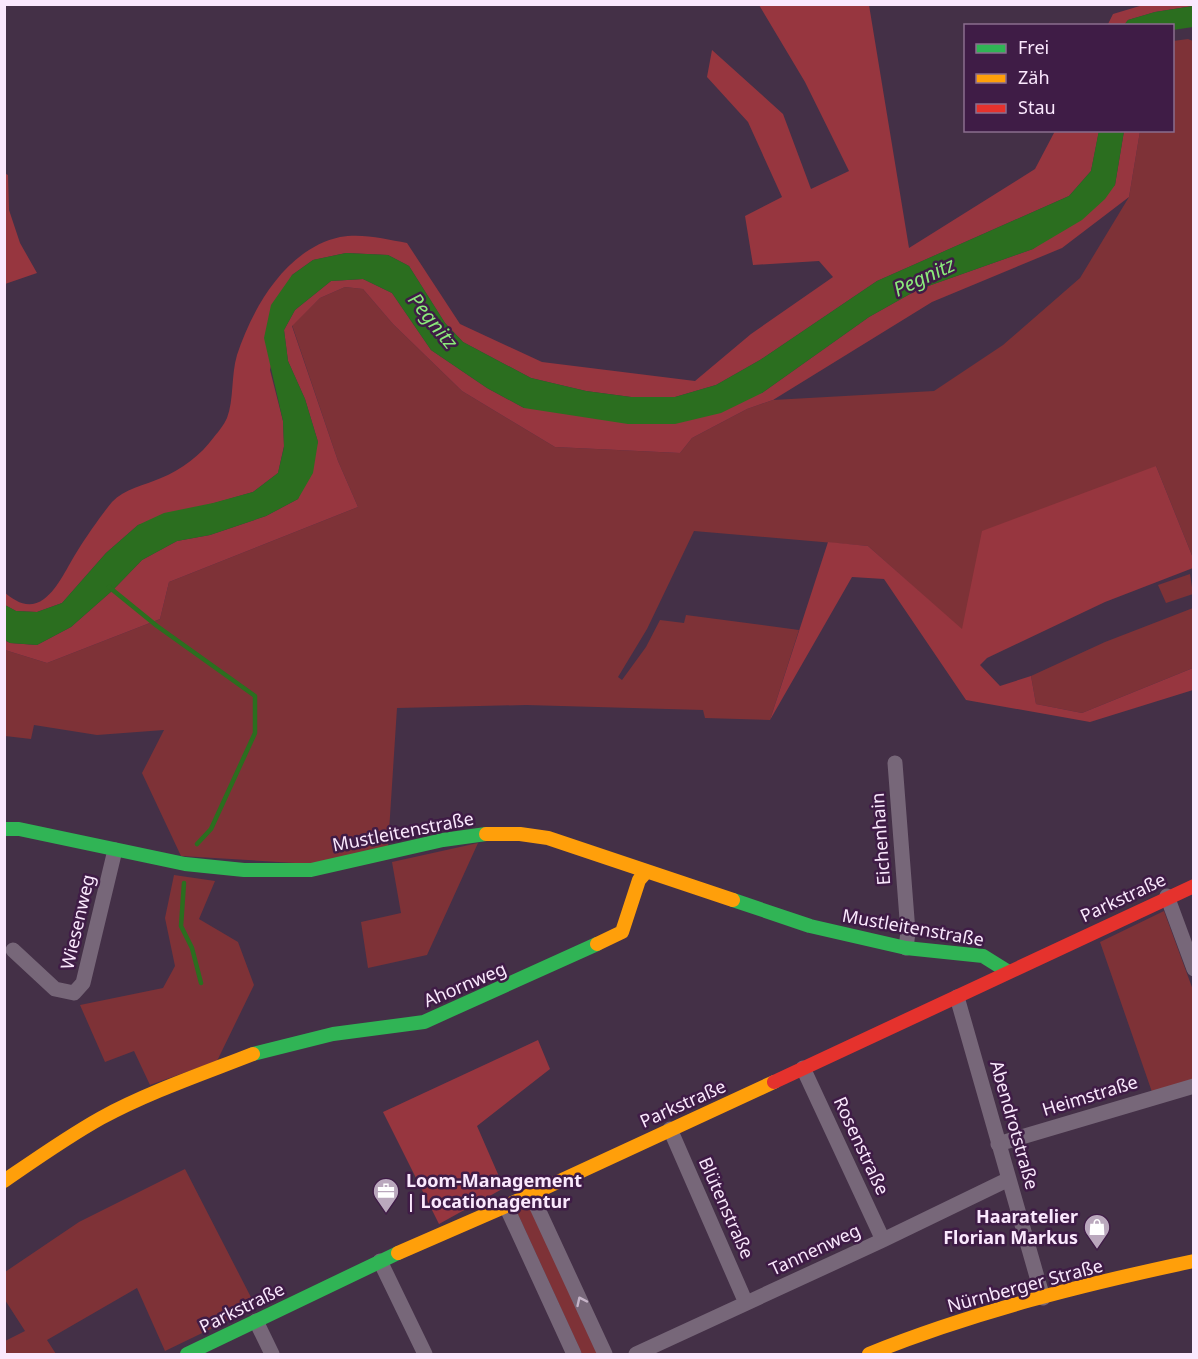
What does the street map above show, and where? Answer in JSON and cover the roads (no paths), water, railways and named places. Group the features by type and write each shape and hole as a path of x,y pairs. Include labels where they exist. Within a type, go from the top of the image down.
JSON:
{"street":[{"name":"Eichenhain","path":"895,763 908,933 906,948"},
{"name":"Mustleitenstraße","path":"4,829 19,830 185,864 244,870 310,870 443,840 487,834 520,834 548,838 810,926 906,948 983,956 1007,971"},
{"name":"Wiesenweg","path":"13,950 55,989 74,993 84,983 115,850"},
{"name":"Ahornweg","path":"7,1174 103,1117 181,1082 260,1052 333,1034 424,1022 621,932 639,880 647,871"},
{"name":"Parkstraße","path":"187,1354 380,1262 957,997 1167,896 1194,886"},
{"path":"1167,896 1194,969"},
{"name":"Abendrotstraße","path":"957,997 1043,1298"},
{"name":"Rosenstraße","path":"802,1068 883,1240"},
{"name":"Heimstraße","path":"998,1144 1194,1086"},
{"name":"Blütenstraße","path":"670,1129 746,1303"},
{"name":"Tannenweg","path":"636,1354 1009,1179"},
{"path":"531,1194 605,1354"},
{"path":"506,1206 574,1354"},
{"name":"Nürnberger Straße","path":"869,1354 923,1334 1043,1298 1194,1261"},
{"path":"380,1262 424,1354"},
{"path":"256,1321 272,1354"}],"water":[{"path":"1193,6 1193,27 1174,30 1174,24 1125,24 1128,20 1155,12"},
{"name":"Pegnitz","path":"1099,132 1124,132 1115,185 1105,199 1082,220 1033,249 917,290 869,317 762,393 721,413 675,424 628,424 524,408 487,388 431,350 392,293 363,279 331,281 295,310 284,330 288,361 305,399 318,442 313,473 298,499 266,516 210,535 177,541 142,560 113,590 71,627 37,645 10,643 5,640 5,605 16,611 37,612 62,603 106,553 138,525 164,513 253,492 278,473 284,447 283,421 264,338 271,305 292,275 313,260 346,253 388,255 409,266 445,323 463,342 531,378 586,391 631,397 675,397 716,385 760,360 877,281 1069,196 1091,171"}],"waterway":[{"path":"109,587 157,626 255,696 255,733 211,829 197,844"},
{"path":"184,883 181,926 192,948 201,983"}],"place":[{"name":"Loom-Management | Locationagentur","path":"386,1214"},
{"name":"Haaratelier Florian Markus","path":"1097,1250"}]}
